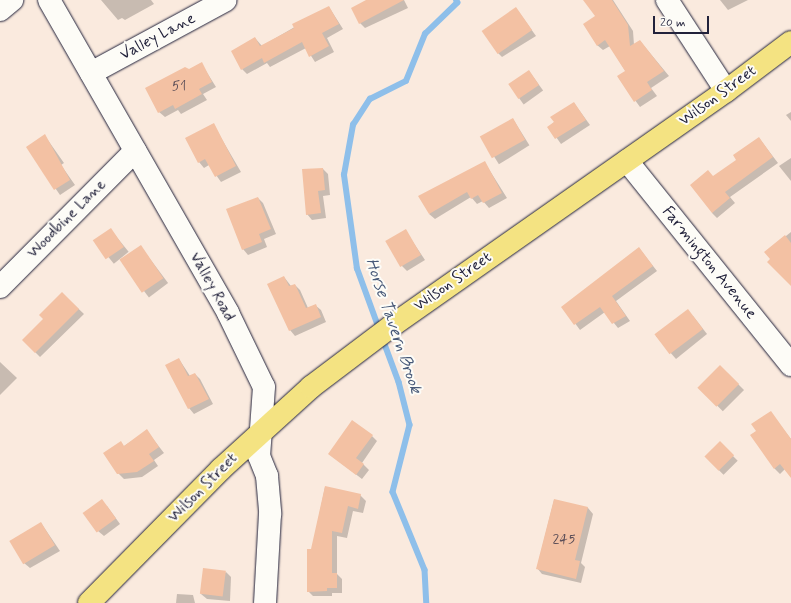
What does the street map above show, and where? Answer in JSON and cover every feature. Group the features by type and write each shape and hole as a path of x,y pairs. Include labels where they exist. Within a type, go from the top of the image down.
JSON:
{"main road":[{"name":"Wilson Street","path":"89,603 221,469 311,387 393,325 726,91 791,42"}],"street":[{"path":"0,10 12,0"},
{"name":"Valley Road","path":"49,0 134,151 228,312 264,387 262,432 259,456 267,476 269,496 265,603"},
{"name":"Valley Lane","path":"91,73 226,0"},
{"path":"667,0 726,91"},
{"name":"Woodbine Lane","path":"0,287 134,151"},
{"name":"Farmington Avenue","path":"627,161 791,365"}],"building":[{"path":"366,0 404,0 359,24 351,8"},
{"path":"583,0 612,0 628,25 630,46 640,40 664,71 647,82 652,90 634,102 617,76 625,71 605,40 597,46 583,24 595,16"},
{"path":"329,6 339,24 322,33 329,46 309,57 302,42 264,63 262,58 241,70 231,51 255,37 260,46 294,28 292,24"},
{"path":"516,7 532,30 498,54 482,31"},
{"path":"202,62 212,82 199,89 202,94 175,109 173,105 158,113 145,88 185,67 189,69"},
{"path":"529,70 539,85 518,99 508,84"},
{"path":"574,102 586,120 555,139 547,127 554,122 550,117"},
{"path":"513,118 525,140 492,158 480,136"},
{"path":"214,123 236,166 215,177 205,159 198,163 185,138"},
{"path":"45,134 70,180 54,190 26,147"},
{"path":"759,137 773,157 725,192 730,198 712,213 690,185 708,170 713,176 736,160 733,155"},
{"path":"485,161 502,193 483,203 478,195 471,199 467,192 429,214 418,196"},
{"path":"323,168 325,190 318,191 321,213 306,215 302,169"},
{"path":"258,197 271,229 259,234 262,242 242,250 226,209"},
{"path":"111,228 124,247 106,259 93,240"},
{"path":"406,229 421,255 400,267 385,241"},
{"path":"785,235 791,243 791,286 767,262 770,259 764,252"},
{"path":"141,245 163,278 142,293 119,260"},
{"path":"639,247 653,266 612,296 626,316 612,324 600,307 574,325 561,307"},
{"path":"284,276 289,286 295,284 306,308 316,304 321,317 289,331 267,284"},
{"path":"62,292 79,309 35,353 22,340 43,319 39,315"},
{"path":"688,309 703,329 670,354 654,334"},
{"path":"179,358 188,376 195,373 209,399 188,409 165,365"},
{"path":"720,365 739,384 716,407 697,388"},
{"path":"771,411 791,439 791,478 780,464 774,469 750,435 756,431 751,424"},
{"path":"352,420 373,435 356,458 364,464 356,475 328,454"},
{"path":"147,429 159,447 149,454 154,461 137,472 117,474 103,453 121,441 124,446"},
{"path":"720,441 734,455 719,471 704,457"},
{"path":"325,486 361,494 358,509 348,506 342,533 332,531 332,573 337,573 337,588 327,588 327,591 307,592 307,549 311,549"},
{"path":"102,499 116,518 97,533 83,513"},
{"path":"554,499 588,507 575,560 580,561 576,579 536,569"},
{"path":"41,522 55,545 23,564 9,541"},
{"path":"203,568 226,571 223,597 200,594"}],"waterway":[{"name":"Horse Tavern Brook","path":"379,329 357,269 344,175 353,125 370,99 406,81 425,34 457,3 456,0"},
{"name":"Horse Tavern Brook","path":"383,339 399,382 410,425 393,492 425,570 427,603"}]}
